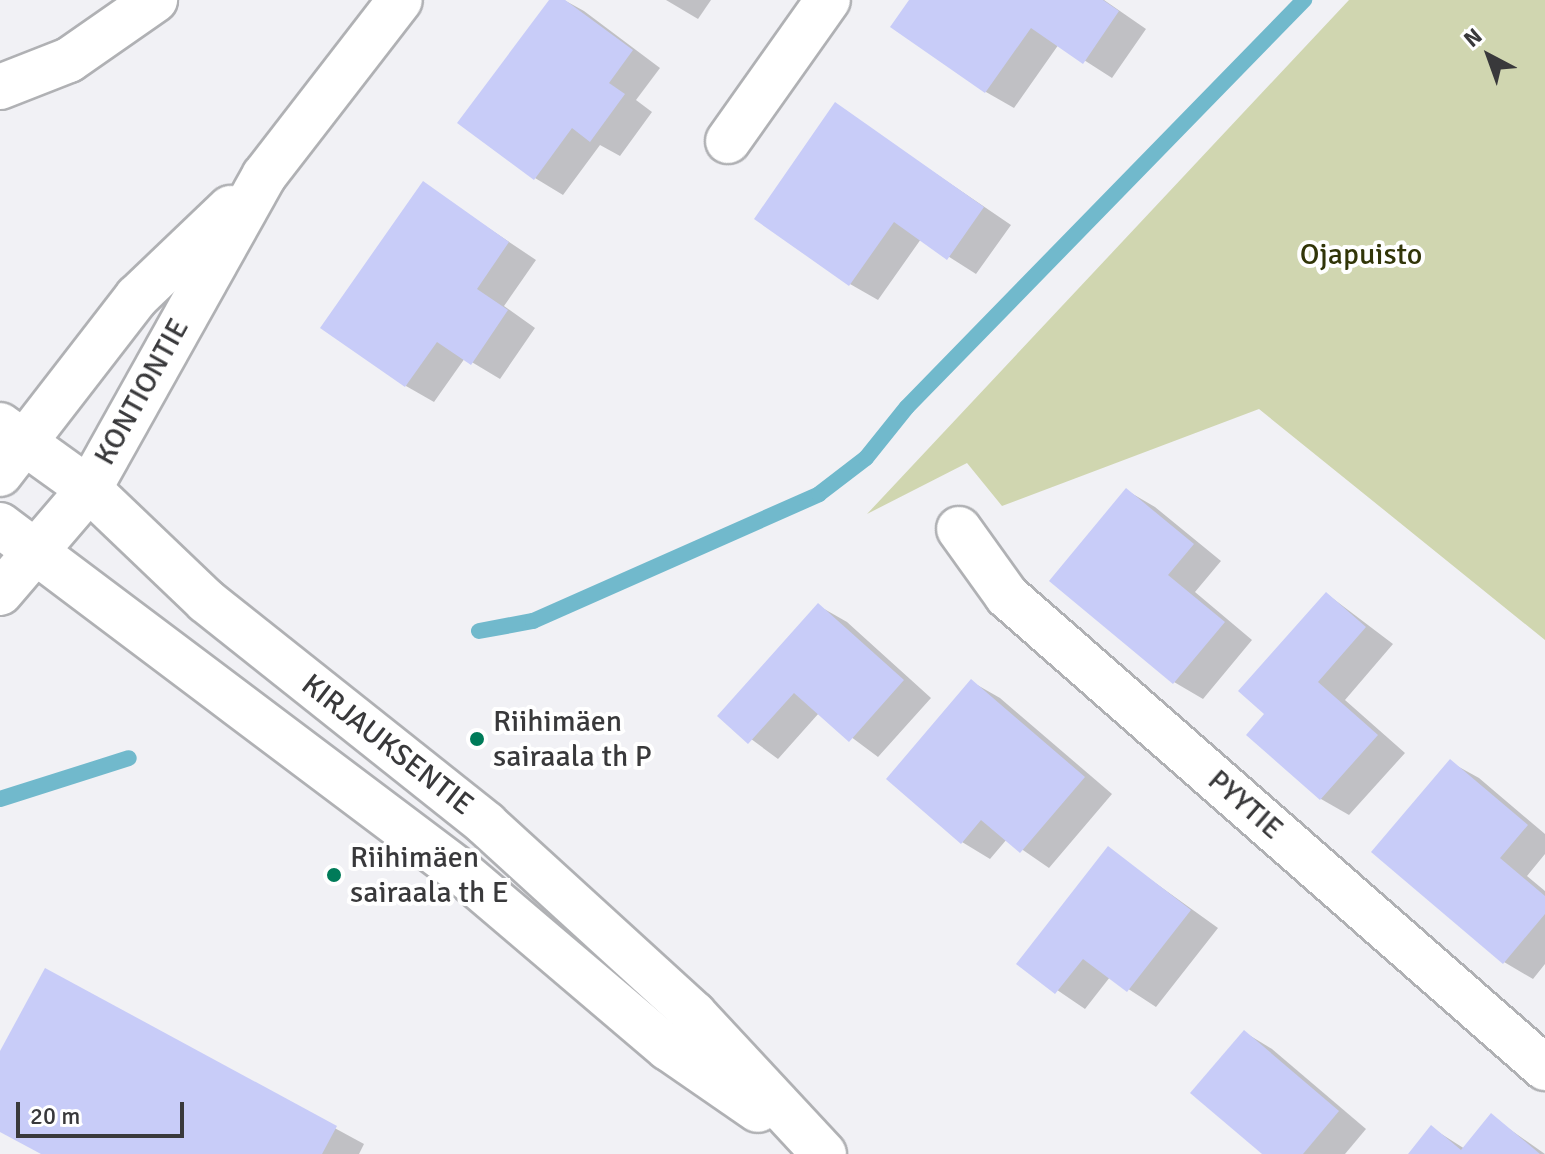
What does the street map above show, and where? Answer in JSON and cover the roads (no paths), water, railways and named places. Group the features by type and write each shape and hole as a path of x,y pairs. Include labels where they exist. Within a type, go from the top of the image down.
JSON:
{"street":[{"path":"0,87 69,60 155,0"},
{"name":"KONTIONTIE","path":"0,593 89,489 264,176 399,0"},
{"path":"728,141 828,0"},
{"name":"KONTIONTIE","path":"0,474 13,432 137,297 264,176"},
{"name":"KIRJAUKSENTIE","path":"13,432 89,489 206,601 486,824 694,1014 823,1154"},
{"name":"KIRJAUKSENTIE","path":"0,525 34,554 148,634 461,872 668,1048 823,1154"},
{"name":"PYYTIE","path":"959,529 1007,596 1545,1068"}],"waterway":[{"path":"479,631 533,621 819,494 866,458 907,407 1304,0"},
{"path":"0,799 129,758"}],"place":[{"name":"Riihimäen sairaala th P","path":"477,739"},
{"name":"Riihimäen sairaala th E","path":"334,875"}],"park label":[{"name":"Ojapuisto","path":"1361,255"}]}
